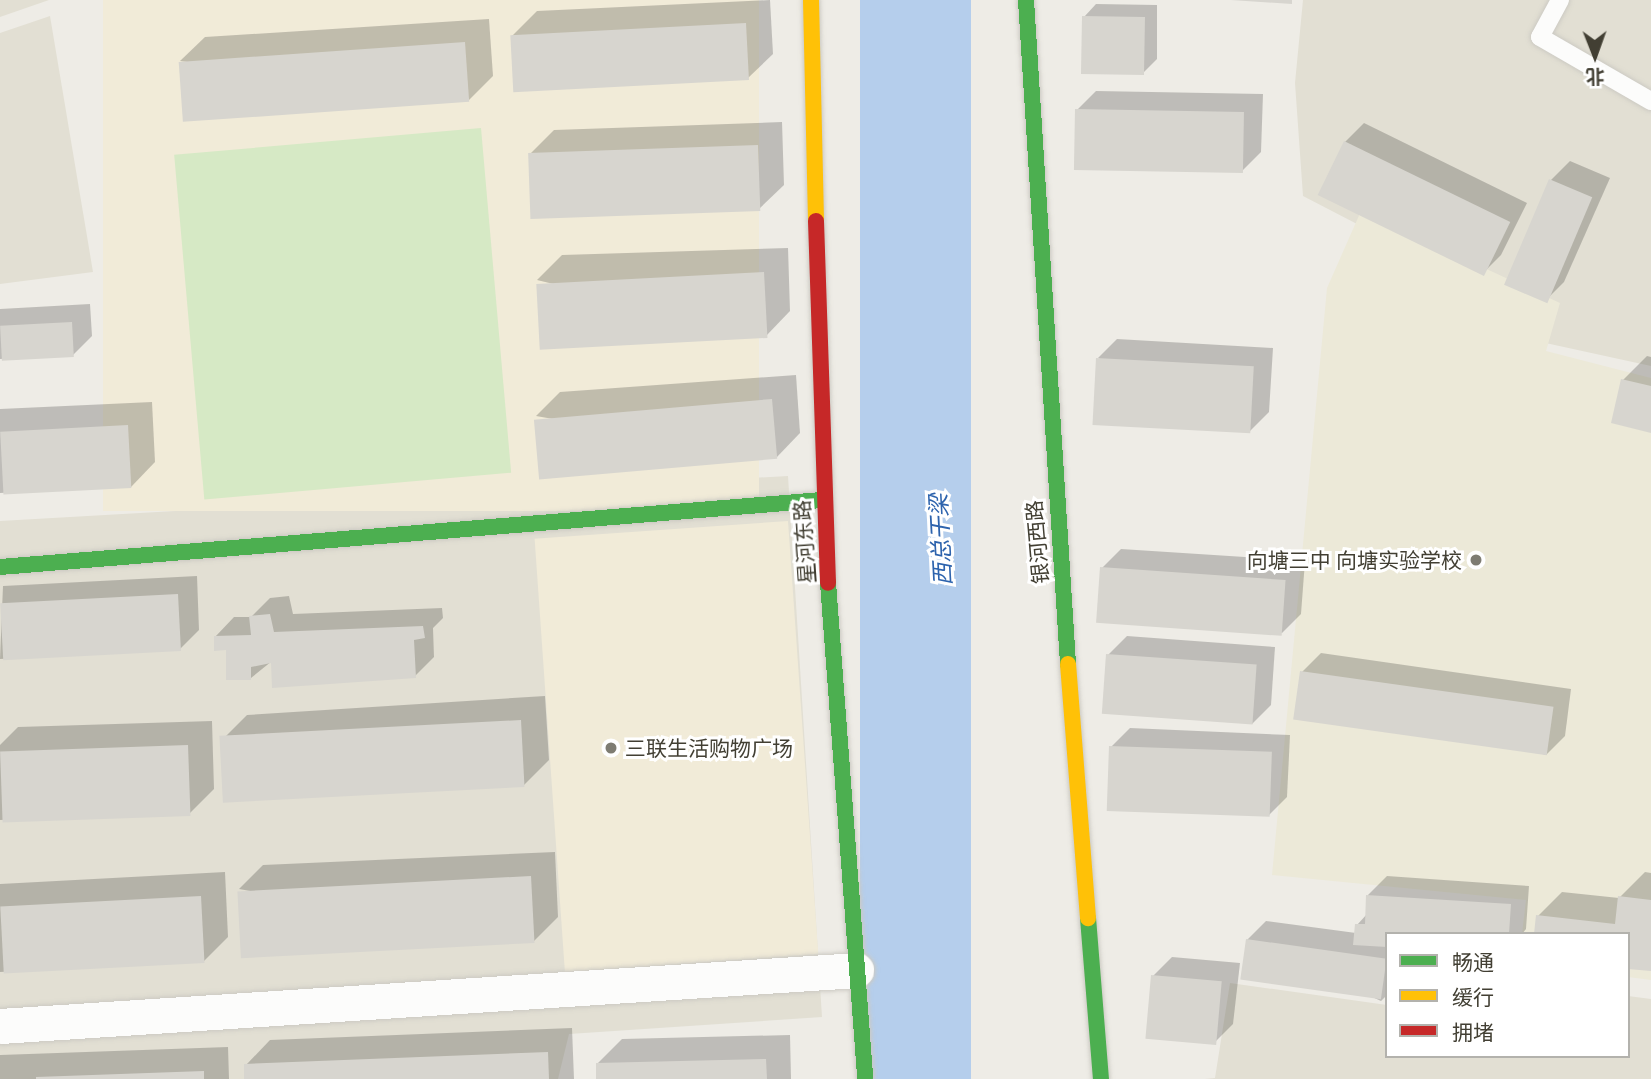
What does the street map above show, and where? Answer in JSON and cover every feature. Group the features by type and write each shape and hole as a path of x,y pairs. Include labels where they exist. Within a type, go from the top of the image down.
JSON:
{"street":[{"name":"星河东路","path":"811,0 822,500 865,1079"},
{"name":"银河西路","path":"1027,0 1054,491 1101,1079"},
{"path":"0,567 822,500"},
{"path":"0,1026 856,970"}],"lane":[{"path":"1560,0 1540,37 1651,101"}],"shaded area":[{"path":"0,0 49,0 0,17"},
{"path":"103,0 759,0 759,511 103,511"},
{"path":"1303,0 1651,0 1651,366 1541,342 1548,323 1303,196 1295,83"},
{"path":"50,16 93,272 0,284 0,33"},
{"name":"向塘三中 向塘实验学校","path":"1361,211 1560,303 1546,351 1651,378 1651,980 1630,977 1630,932 1522,932 1526,900 1272,875 1327,288"},
{"path":"788,476 822,1017 569,1034 558,1079 0,1079 0,521"},
{"path":"788,521 818,954 565,972 535,539"},
{"path":"1230,983 1385,1005 1385,1058 1630,1058 1630,996 1651,999 1651,1079 1205,1079 1215,1078"}],"green space":[{"path":"481,128 511,473 204,500 174,155"}],"water":[{"name":"西总干梁","path":"860,0 971,0 971,1079 860,1079"}],"building":[{"path":"1231,0 1292,0 1292,4"},
{"path":"1082,16 1145,17 1144,75 1081,74"},
{"path":"746,23 749,80 513,92 510,35"},
{"path":"465,42 469,102 183,122 179,62"},
{"path":"1075,109 1244,112 1243,173 1074,170"},
{"path":"1344,141 1510,222 1484,276 1318,195"},
{"path":"758,145 760,211 530,219 528,153"},
{"path":"1549,179 1592,197 1547,303 1504,285"},
{"path":"764,272 767,338 540,350 536,284"},
{"path":"72,322 74,357 2,361 0,326"},
{"path":"1096,358 1254,366 1250,433 1092,425"},
{"path":"1621,379 1651,386 1651,433 1611,423"},
{"path":"772,399 777,459 539,480 534,420"},
{"path":"128,425 131,488 3,495 0,432"},
{"path":"1100,567 1286,580 1282,636 1096,623"},
{"path":"178,594 181,651 3,660 0,603"},
{"path":"270,614 274,632 423,626 425,638 414,640 416,678 272,688 271,663 251,667 251,680 226,680 226,650 214,651 214,636 251,635 249,616"},
{"path":"1106,654 1257,665 1252,724 1102,714"},
{"path":"1300,671 1554,707 1547,755 1293,720"},
{"path":"521,720 525,787 223,803 219,736"},
{"path":"188,745 190,816 3,823 0,752"},
{"path":"1109,746 1272,752 1270,817 1107,811"},
{"path":"531,876 535,943 241,958 237,891"},
{"path":"1366,895 1511,904 1509,932 1385,932 1385,947 1353,945 1355,924 1365,924"},
{"path":"201,896 205,963 4,973 0,907"},
{"path":"1618,896 1651,900 1651,971 1630,969 1630,932 1534,932 1536,915 1615,924"},
{"path":"1246,939 1385,959 1381,999 1240,980"},
{"path":"1151,975 1222,981 1216,1045 1145,1039"},
{"path":"548,1052 549,1079 244,1079 244,1064"},
{"path":"766,1059 767,1079 596,1079 596,1063"},
{"path":"204,1071 204,1079 36,1079 36,1077"}],"traffic: fast":[{"path":"1026,0 1068,664"},
{"path":"0,567 822,500"},
{"path":"828,583 865,1079"},
{"path":"1088,918 1101,1079"}],"traffic: slow":[{"path":"811,0 816,221"},
{"path":"1068,664 1088,918"}],"traffic: jam":[{"path":"816,221 828,583"}],"place":[{"name":"向塘三中 向塘实验学校","path":"1476,560"},
{"name":"三联生活购物广场","path":"611,748"}]}
